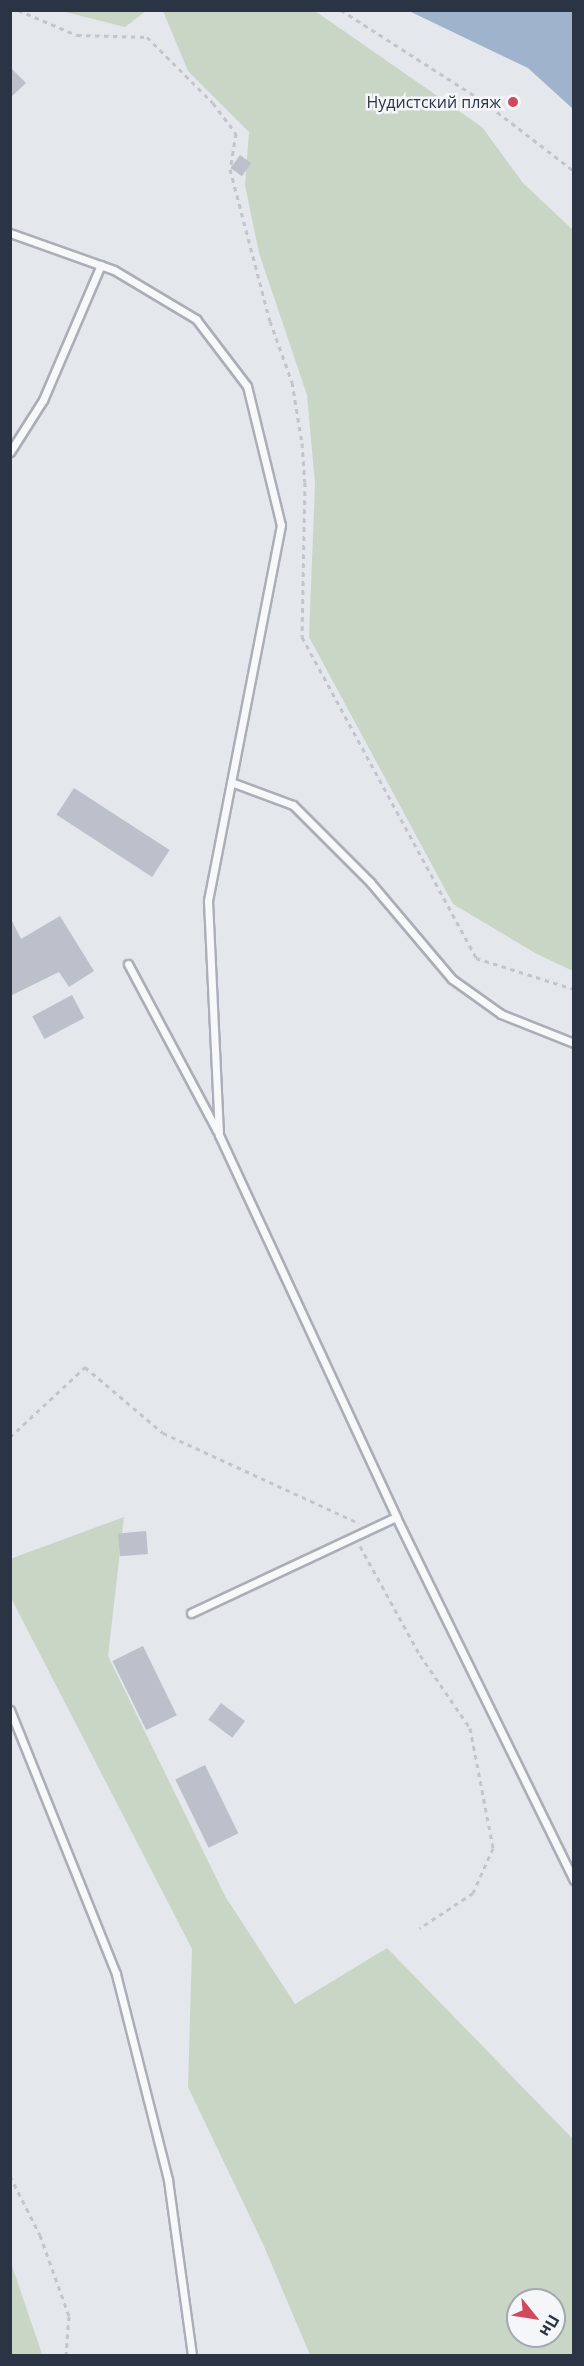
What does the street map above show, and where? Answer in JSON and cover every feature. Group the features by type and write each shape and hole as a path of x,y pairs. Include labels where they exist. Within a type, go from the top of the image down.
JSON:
{"lane":[{"path":"10,233 101,266 196,320 247,386 281,525 208,901 219,1135"},
{"path":"10,452 43,400 101,266"},
{"path":"231,782 293,805 370,882 452,979 501,1014 573,1043"},
{"path":"128,964 219,1135 396,1517 573,1880"},
{"path":"192,1613 396,1517"},
{"path":"10,1710 116,1974 168,2180 192,2355"}],"path":[{"path":"18,10 77,35 147,37 213,103 236,133 230,169 270,321 292,382 302,443 305,482 302,637 476,958 573,990"},
{"path":"340,10 483,101 573,171"},
{"path":"10,1437 85,1367 163,1433 371,1529"},
{"path":"355,1536 420,1655 470,1728 493,1848 473,1893 420,1928"},
{"path":"10,2176 40,2235 69,2316 66,2355"}],"green space":[{"path":"61,11 146,11 125,27"},
{"path":"163,11 315,11 482,127 523,183 573,230 573,971 535,953 453,904 309,637 315,484 307,395 259,253 245,185 249,132 188,71"},
{"path":"124,1517 108,1656 225,1896 295,2004 387,1948 573,2139 573,2355 310,2355 263,2244 188,2087 192,1949 11,1598 10,1559"},
{"path":"11,2263 42,2354 41,2355 11,2355"}],"water":[{"path":"409,11 573,11 573,109 528,68"}],"building":[{"path":"10,67 26,83 10,98"},
{"path":"240,155 251,163 242,176 231,168"},
{"path":"74,788 170,850 152,877 57,815"},
{"path":"60,916 94,971 69,987 59,972 10,996 10,917 21,939"},
{"path":"72,995 84,1018 44,1039 32,1016"},
{"path":"146,1531 148,1554 120,1556 118,1533"},
{"path":"143,1646 177,1715 146,1730 112,1661"},
{"path":"221,1703 245,1721 232,1738 208,1720"},
{"path":"205,1765 238,1833 209,1848 175,1779"}],"place":[{"name":"Нудистский пляж","path":"513,102"}]}
